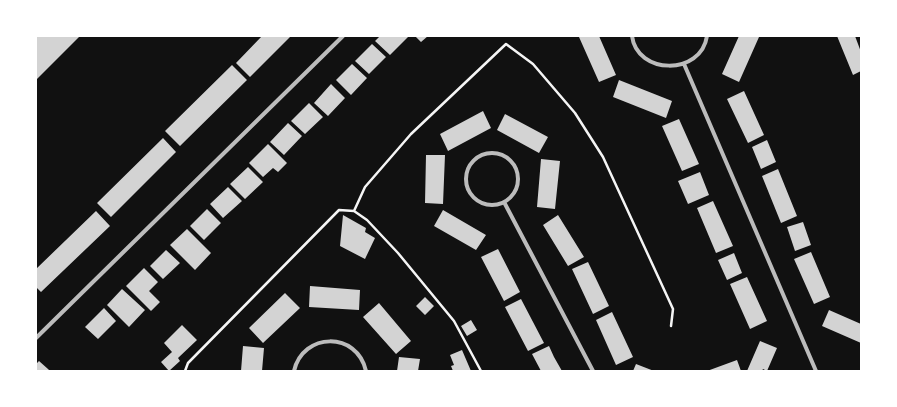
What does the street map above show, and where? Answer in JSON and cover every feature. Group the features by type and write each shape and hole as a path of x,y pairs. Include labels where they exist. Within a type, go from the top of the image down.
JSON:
{"street":[{"path":"36,338 343,36"},
{"path":"632,36 640,53 653,63 669,67 684,64 698,55 706,41 707,36"},
{"path":"684,64 816,371"},
{"path":"494,152 503,155 511,161 516,169 518,178 517,188 512,196 504,202 495,205 485,204 476,200 470,193 466,184 466,174 469,165 484,153 494,152"},
{"path":"504,202 593,371"},
{"path":"294,371 296,360 309,347 319,342 328,341 338,342 349,346 359,355 366,371"}],"path":[{"path":"354,211 365,187 411,134 506,44 533,64 575,113 603,157 673,309 671,326"},
{"path":"185,371 188,363 339,210 354,211 367,220 398,253 454,322 481,371"}],"building":[{"path":"36,36 80,36 36,80"},
{"path":"262,36 291,36 250,77 236,63"},
{"path":"380,36 408,37 390,55 375,41"},
{"path":"415,36 428,36 421,42"},
{"path":"599,36 616,75 599,82 579,37"},
{"path":"739,36 759,37 739,82 722,74"},
{"path":"837,36 855,36 861,52 861,71 853,75"},
{"path":"372,44 386,57 369,74 355,61"},
{"path":"352,64 367,78 351,95 336,80"},
{"path":"232,65 247,80 180,146 165,131"},
{"path":"619,80 672,101 666,118 613,97"},
{"path":"331,84 345,98 328,116 314,103"},
{"path":"744,91 764,135 748,143 727,99"},
{"path":"309,103 323,117 305,134 291,121"},
{"path":"483,111 491,128 448,151 440,134"},
{"path":"505,114 548,137 539,153 497,130"},
{"path":"679,119 699,164 682,171 662,126"},
{"path":"288,123 302,136 284,155 270,142"},
{"path":"163,138 176,152 111,217 97,203"},
{"path":"767,140 776,162 761,169 752,147"},
{"path":"268,144 287,163 278,172 273,168 263,177 249,163"},
{"path":"426,155 445,155 443,204 425,203"},
{"path":"541,159 560,161 555,209 537,207"},
{"path":"248,167 263,182 245,199 230,184"},
{"path":"778,169 797,216 781,223 762,176"},
{"path":"700,172 709,195 688,204 678,181"},
{"path":"228,187 242,201 223,218 210,204"},
{"path":"713,201 733,246 716,253 697,208"},
{"path":"207,209 221,223 204,240 190,226"},
{"path":"443,210 486,235 476,250 434,226"},
{"path":"96,211 110,226 41,292 36,287 36,269"},
{"path":"343,215 366,228 365,232 375,238 365,259 340,246"},
{"path":"558,215 584,257 568,266 543,225"},
{"path":"803,222 811,245 795,251 787,227"},
{"path":"187,229 211,253 195,270 170,245"},
{"path":"498,249 520,292 504,301 481,257"},
{"path":"166,250 180,263 163,279 150,266"},
{"path":"811,252 830,297 814,304 794,259"},
{"path":"734,253 742,273 727,280 718,260"},
{"path":"588,262 609,306 593,314 572,269"},
{"path":"144,268 158,282 149,291 160,302 151,311 126,286"},
{"path":"747,277 767,321 750,329 730,284"},
{"path":"310,286 360,290 359,310 309,307"},
{"path":"122,289 145,310 129,327 107,305"},
{"path":"285,293 300,308 263,343 249,328"},
{"path":"425,297 434,306 425,315 416,306"},
{"path":"521,299 544,343 528,351 505,307"},
{"path":"379,303 411,341 396,354 363,317"},
{"path":"104,308 116,321 98,339 85,327"},
{"path":"829,310 861,324 861,343 822,326"},
{"path":"612,312 633,357 616,365 596,320"},
{"path":"471,320 477,330 467,336 461,326"},
{"path":"182,325 197,340 178,358 180,361 169,371 161,362 172,352 164,343"},
{"path":"760,341 777,348 767,371 763,369 762,371 747,371"},
{"path":"243,346 264,348 262,371 241,371"},
{"path":"549,346 562,371 541,371 532,354"},
{"path":"462,350 471,371 453,371 451,366 454,365 450,355"},
{"path":"399,357 420,359 418,371 397,371"},
{"path":"737,360 741,371 707,371"},
{"path":"39,361 50,371 36,371 36,364"},
{"path":"636,364 654,371 633,371"}]}
